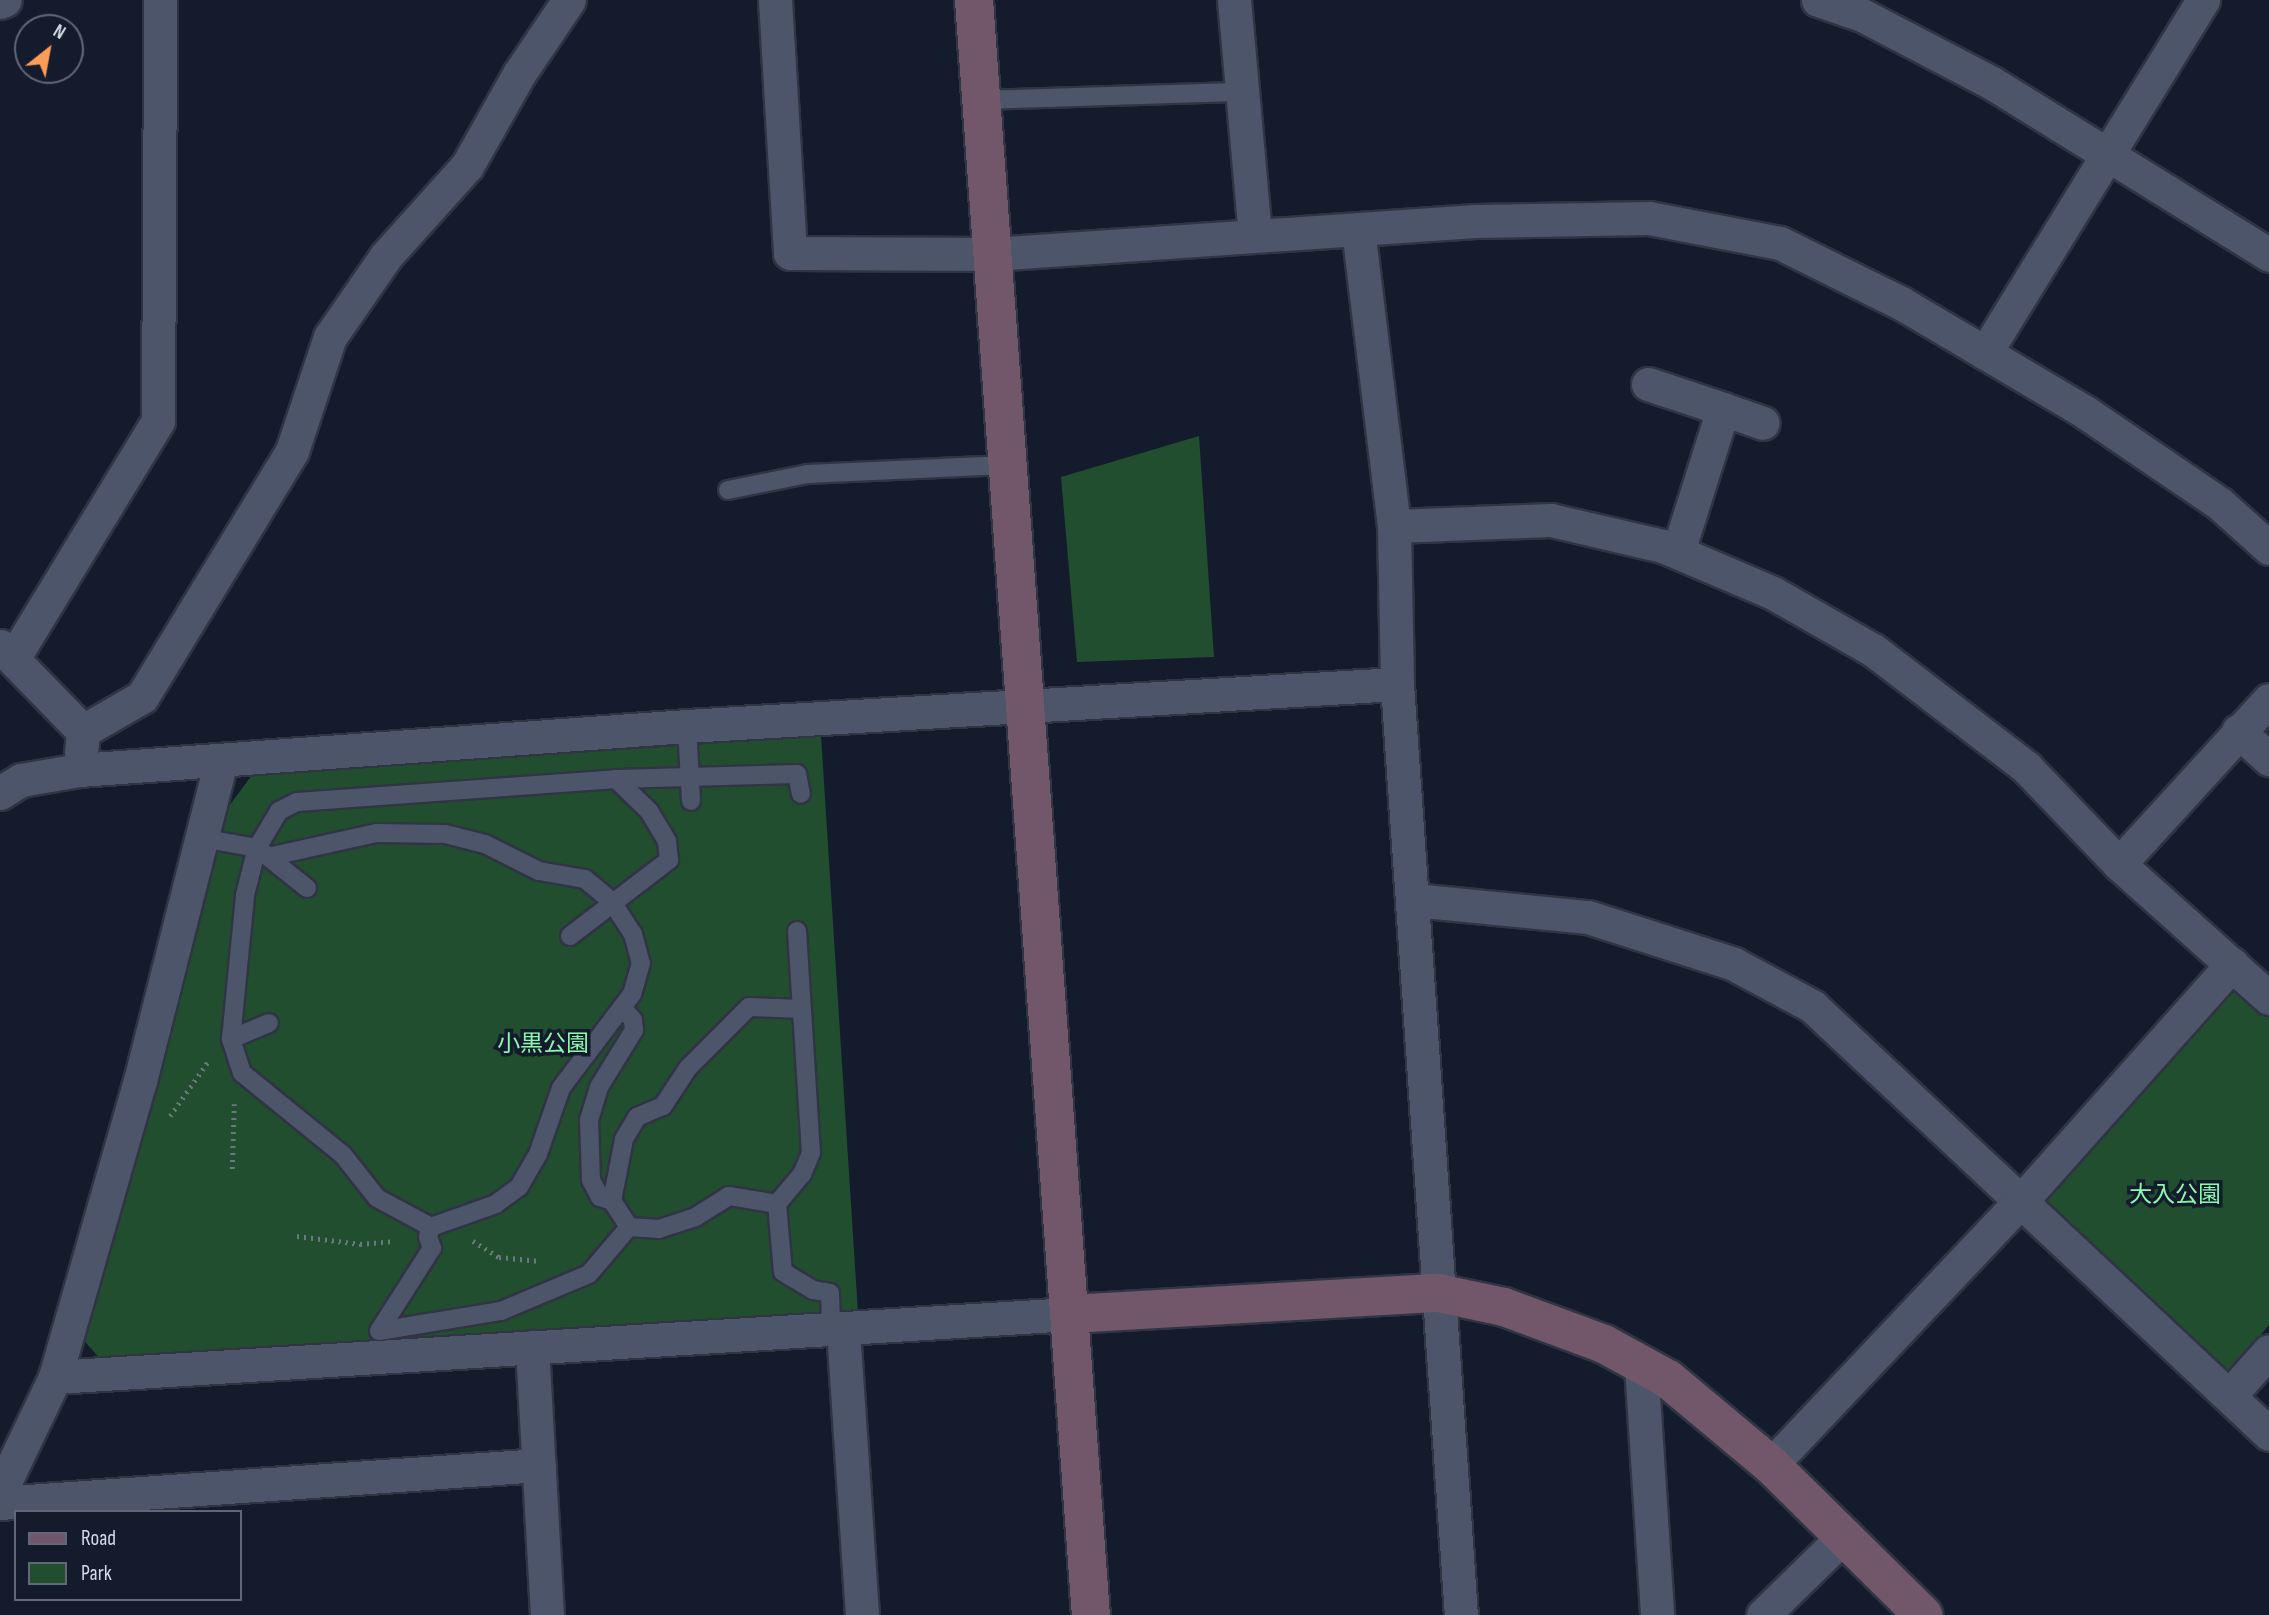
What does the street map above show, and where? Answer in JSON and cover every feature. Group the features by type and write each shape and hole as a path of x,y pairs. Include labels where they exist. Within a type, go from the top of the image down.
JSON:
{"street":[{"path":"79,770 83,732 7,651 158,421 160,0"},
{"path":"83,732 142,697 292,451 330,337 386,256 467,166 519,74 569,0"},
{"path":"775,0 790,253 992,254 1475,221 1649,218 1780,243 1901,303 2085,412 2197,488 2269,548"},
{"path":"974,0 1006,465 1027,705 1072,1314 1091,1615"},
{"path":"1234,0 1255,235"},
{"path":"1818,0 1862,15 1980,76 2107,152 2269,256"},
{"path":"1985,353 2203,0"},
{"path":"1358,229 1394,526 1397,684 1414,900 1461,1615"},
{"path":"1648,384 1763,423"},
{"path":"1678,552 1723,409"},
{"path":"1394,526 1551,520 1678,552 1773,593 1873,650 2026,768 2119,864 2269,998"},
{"path":"0,793 21,780 79,770 687,726 1397,684"},
{"path":"2119,864 2269,700"},
{"path":"2238,731 2269,759"},
{"path":"0,1492 55,1377 140,1082 221,760"},
{"path":"1414,900 1588,917 1734,964 1812,1006 2269,1434"},
{"path":"1771,1465 2022,1200 2232,964"},
{"path":"55,1377 1438,1293 1504,1307 1604,1344 1668,1379 1771,1465 1845,1535 1923,1615"},
{"path":"837,1330 862,1615"},
{"path":"532,1347 547,1615"},
{"path":"2229,1396 2269,1352"},
{"path":"1641,1365 1657,1615"},
{"path":"0,1503 539,1465"},
{"path":"1763,1615 1845,1535"}],"lane":[{"path":"982,100 1242,92"},
{"path":"728,490 807,474 1006,465"},
{"path":"687,726 691,801"},
{"path":"434,1229 377,1198 343,1155 242,1073 231,1039 245,895 279,811 298,802 616,779 797,774 801,794"},
{"path":"569,936 669,859 667,841 649,811 616,779"},
{"path":"201,838 263,852 376,833 445,834 485,844 539,872 585,879 612,902 632,934 641,963 632,995 561,1088 538,1154 519,1187 496,1204 434,1229"},
{"path":"263,852 307,888"},
{"path":"797,931 811,1153 802,1174 777,1204 783,1272 813,1290 830,1293 837,1330"},
{"path":"622,1007 634,1020 634,1030 599,1087 589,1120 592,1180 600,1197 612,1201 629,1227"},
{"path":"612,1201 624,1139 637,1117 663,1106 715,1037 749,1007 802,1009"},
{"path":"231,1039 269,1023"},
{"path":"629,1227 659,1229 696,1217 729,1196 777,1204"},
{"path":"434,1229 432,1248 379,1331 501,1311 589,1274 629,1227"}],"path":[{"path":"166,1121 214,1053 231,1039"},
{"path":"232,1169 230,1129 242,1073"},
{"path":"296,1236 360,1244 434,1229 499,1257 551,1261"}],"green space":[{"path":"1199,436 1214,657 1077,662 1061,477"},
{"name":"小黒公園","path":"821,736 858,1313 102,1361 80,1336 118,1220 229,806 252,775"},
{"name":"大入公園","path":"2236,989 2269,1018 2269,1325 2227,1375 2043,1199"}]}
